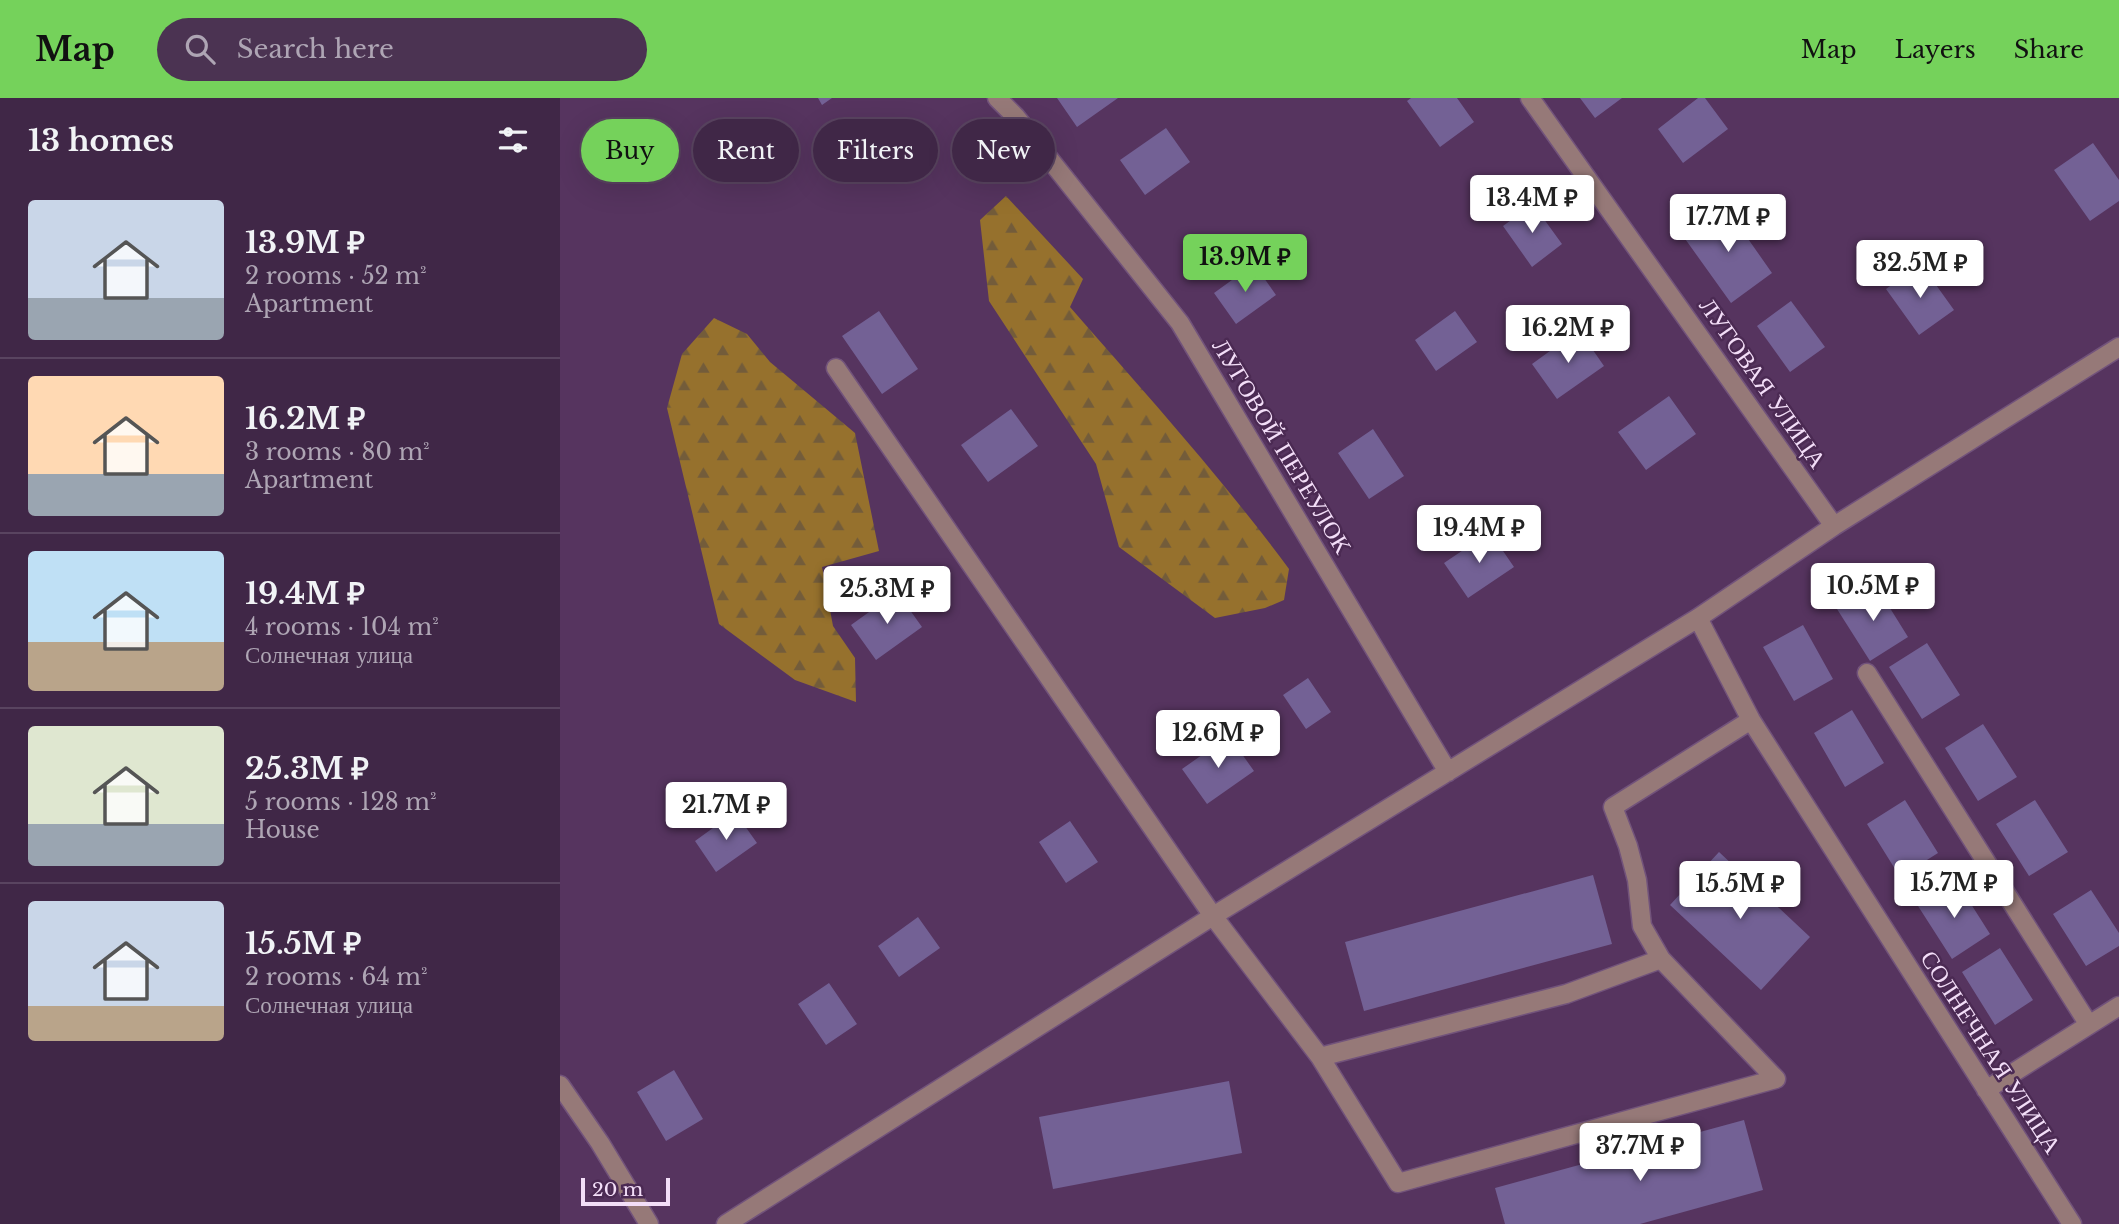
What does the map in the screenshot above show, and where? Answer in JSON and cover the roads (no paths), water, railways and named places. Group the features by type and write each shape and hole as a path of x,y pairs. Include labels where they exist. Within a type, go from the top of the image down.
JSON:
{"street":[{"name":"ЛУГОВОЙ ПЕРЕУЛОК","path":"997,98 1016,117 1180,323 1448,772"},
{"name":"ЛУГОВАЯ УЛИЦА","path":"1530,98 1834,526"},
{"path":"726,1224 1213,916 1698,618 1834,526 2119,347"},
{"path":"836,368 1213,916 1320,1057 1398,1183 1776,1079 1661,959 1642,926 1637,880 1613,807 1751,720"},
{"name":"СОЛНЕЧНАЯ УЛИЦА","path":"1698,618 1751,720 2072,1224"},
{"path":"1867,673 2089,1025"},
{"path":"1320,1057 1566,994 1661,959"},
{"path":"1986,1090 2119,1006"},
{"path":"560,1084 600,1143 649,1224"}]}
